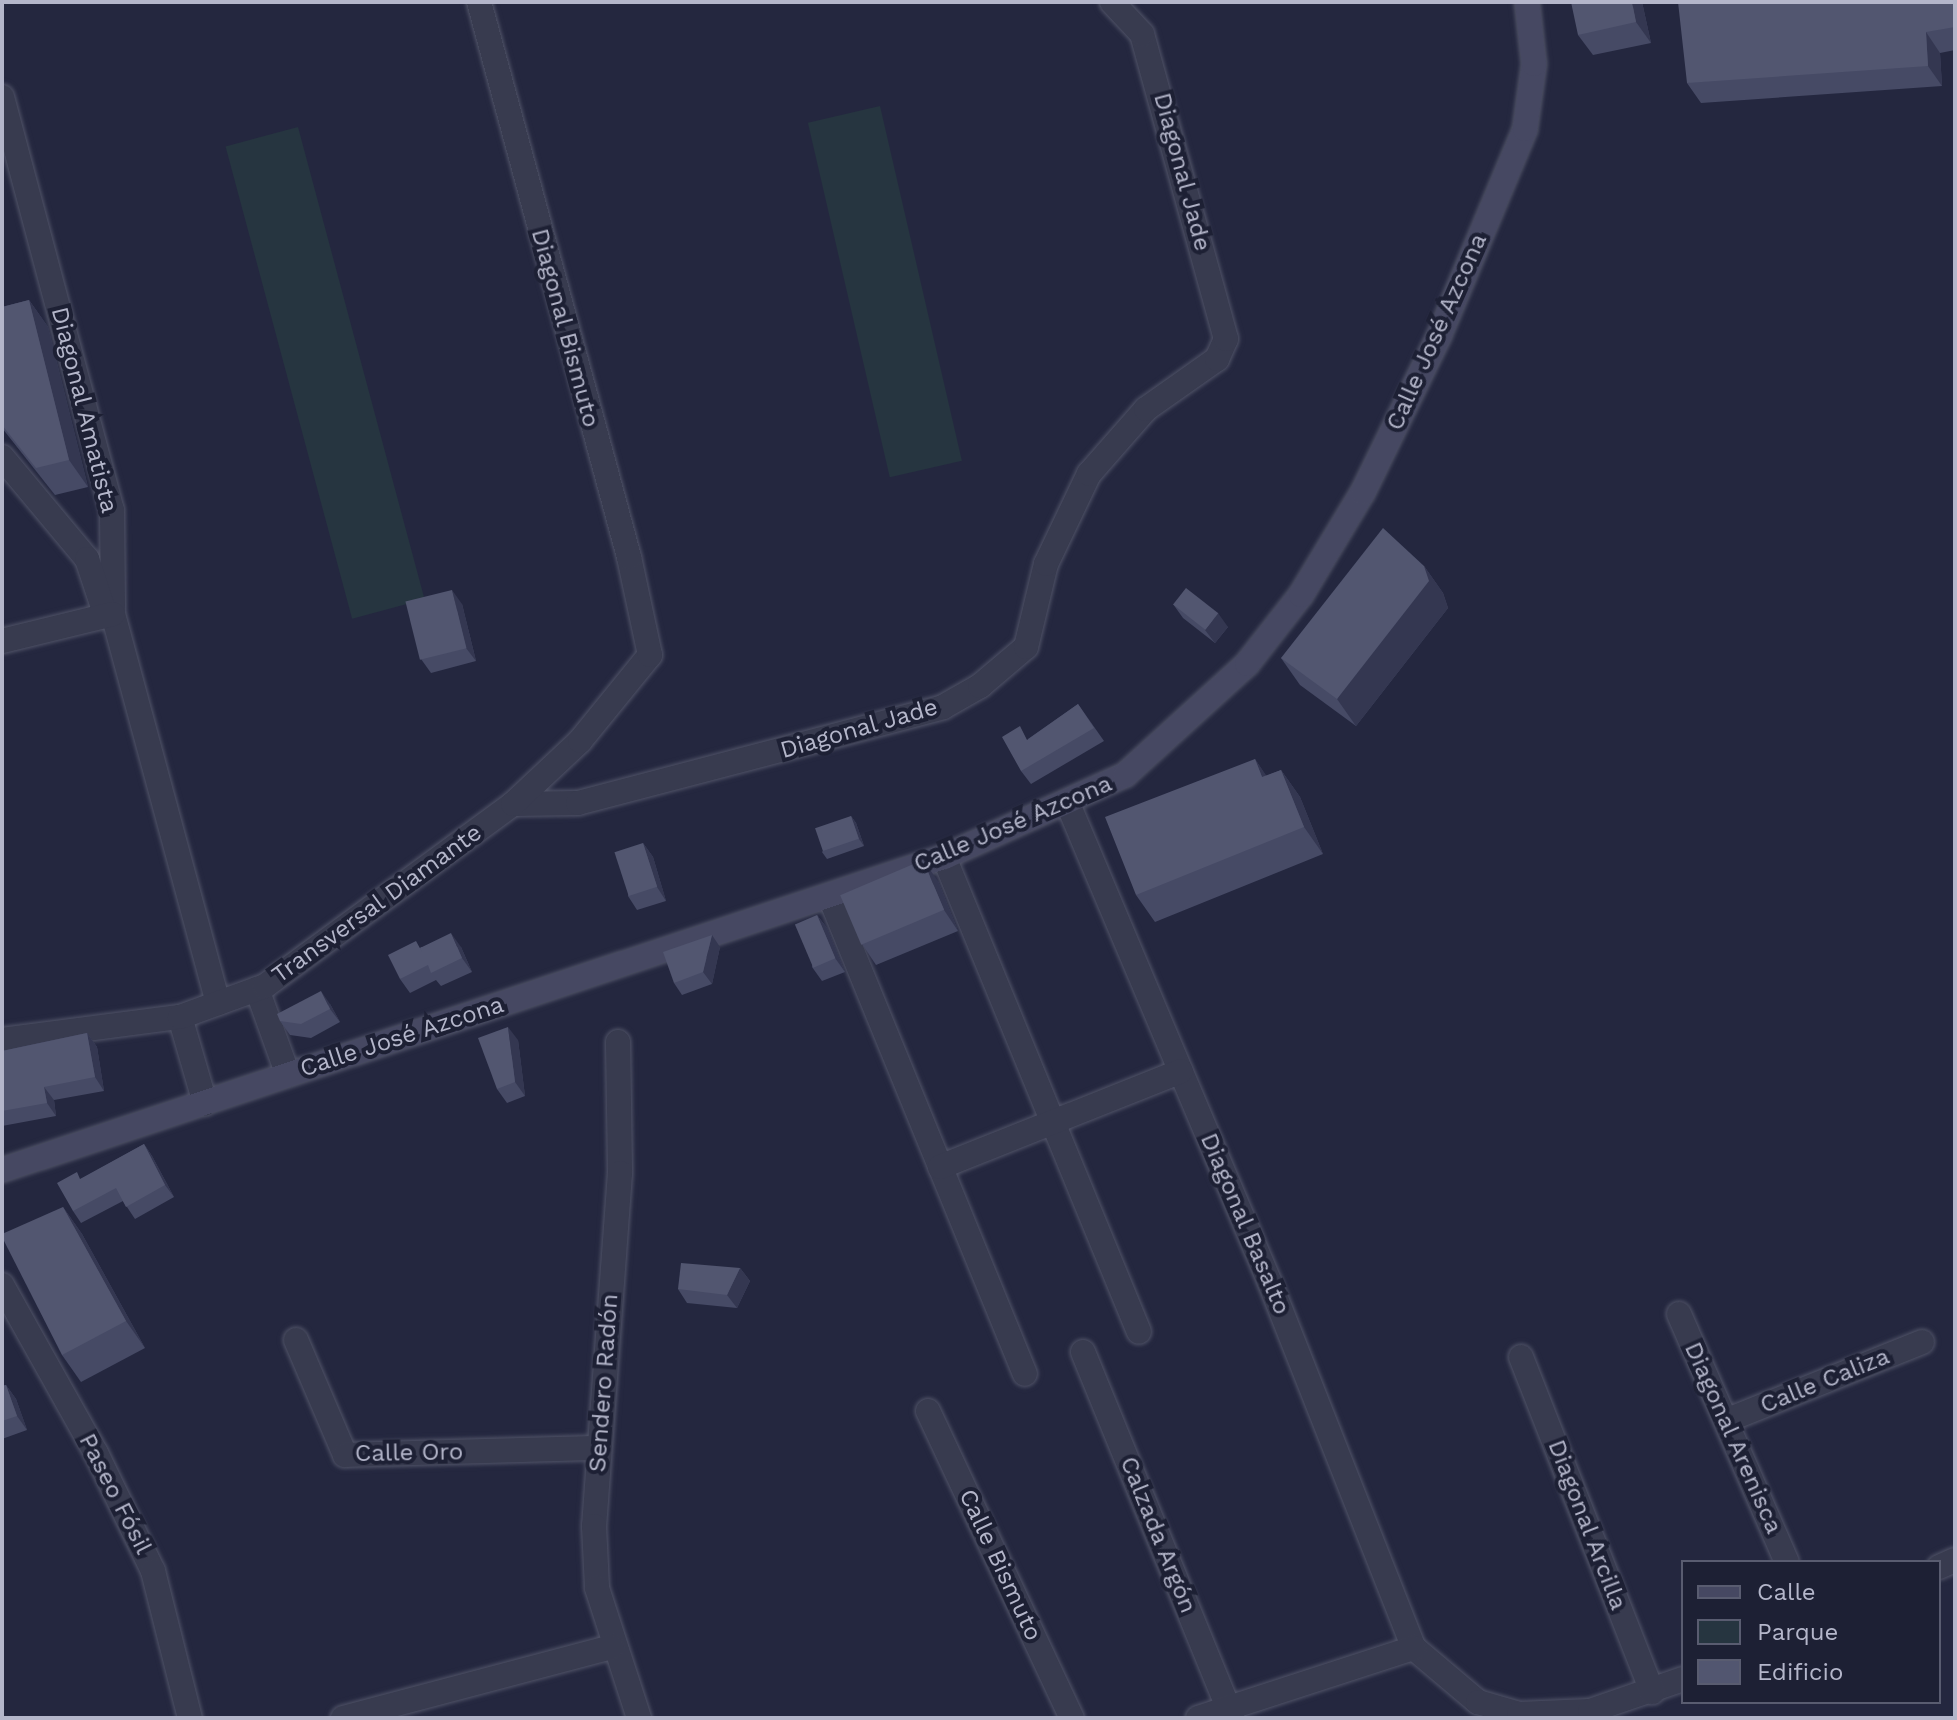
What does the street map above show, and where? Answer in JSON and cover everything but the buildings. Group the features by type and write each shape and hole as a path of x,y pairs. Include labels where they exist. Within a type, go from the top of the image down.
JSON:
{"main road":[{"name":"Calle José Azcona","path":"2,1170 944,857 1068,804 1125,775 1247,664 1301,595 1363,492 1439,336 1525,129 1534,64 1527,2"}],"street":[{"name":"Diagonal Bismuto","path":"479,2 629,557 650,655"},
{"name":"Diagonal Jade","path":"513,804 578,803 943,707 980,686 1026,647 1046,564 1089,474 1146,409 1217,359 1226,339 1142,34 1112,2"},
{"name":"Diagonal Amatista","path":"2,97 112,510 109,615 218,1003"},
{"path":"2,457 87,559 109,615 2,641"},
{"name":"Transversal Diamante","path":"2,1040 180,1017 257,989 513,804 580,741 650,655"},
{"name":"Diagonal Basalto","path":"1068,804 1181,1071 1414,1648"},
{"path":"944,857 1139,1332"},
{"path":"830,897 1025,1374"},
{"path":"257,989 288,1075"},
{"path":"180,1017 205,1103"},
{"name":"Sendero Radón","path":"618,1042 620,1173 594,1526 597,1588 612,1647 639,1718"},
{"path":"940,1167 1181,1071"},
{"name":"Paseo Fósil","path":"2,1285 96,1453 153,1571 190,1718"},
{"name":"Diagonal Arenisca","path":"1679,1314 1728,1420 1786,1560"},
{"name":"Calle Oro","path":"296,1340 345,1455 599,1448"},
{"name":"Calle Caliza","path":"1728,1420 1922,1342"},
{"name":"Calzada Argón","path":"1083,1352 1230,1713"},
{"name":"Diagonal Arcilla","path":"1521,1357 1652,1692"},
{"name":"Calle Bismuto","path":"928,1411 1072,1718"},
{"path":"343,1718 382,1713 612,1647"},
{"path":"1198,1718 1230,1713 1414,1648 1478,1702 1519,1714 1590,1711 1681,1680"}],"green space":[{"path":"880,106 962,461 890,477 808,123"},
{"path":"298,127 425,599 352,619 226,146"}]}
